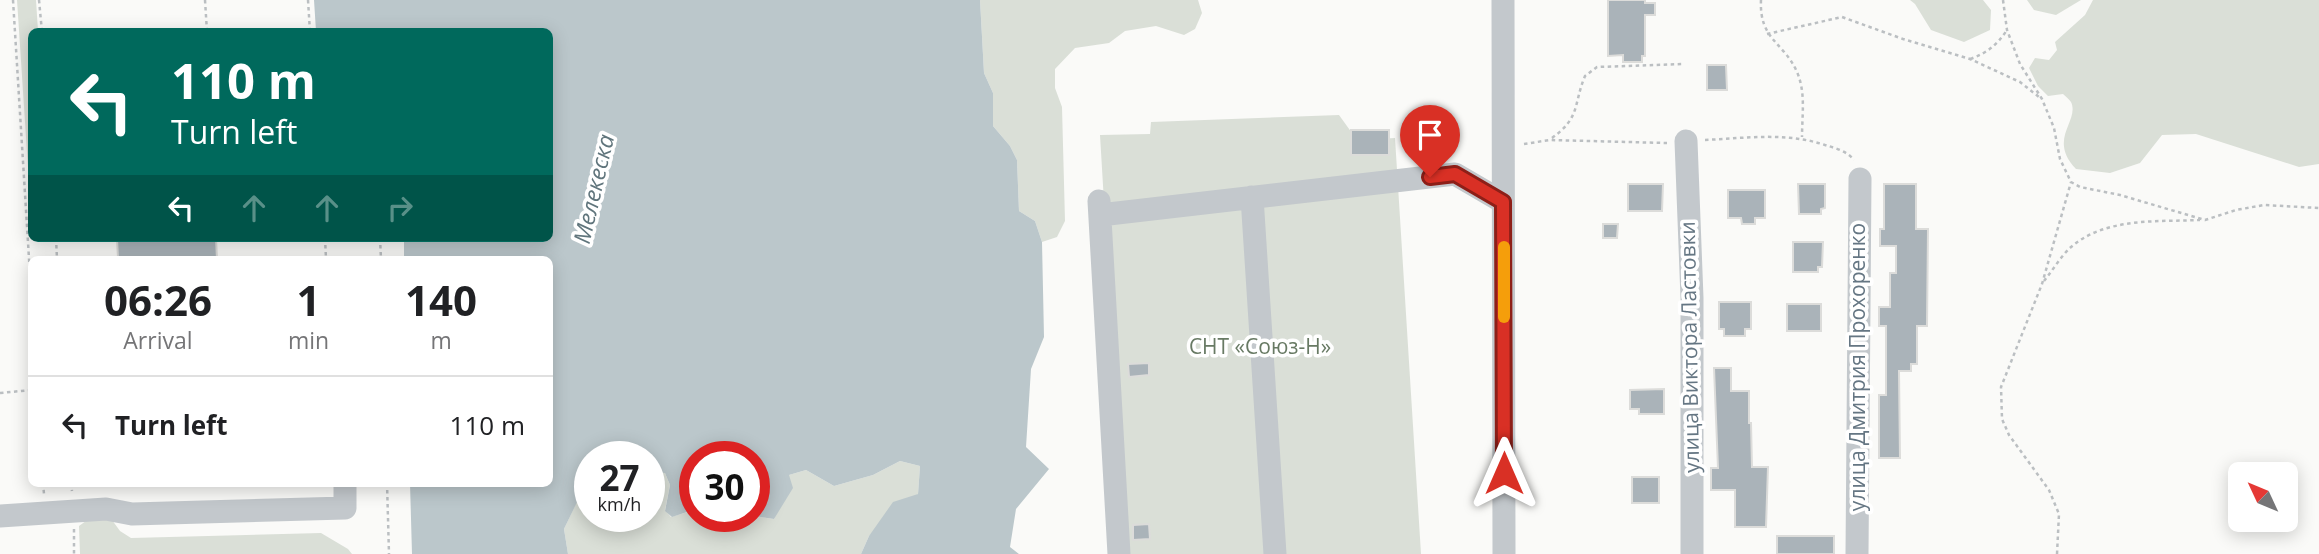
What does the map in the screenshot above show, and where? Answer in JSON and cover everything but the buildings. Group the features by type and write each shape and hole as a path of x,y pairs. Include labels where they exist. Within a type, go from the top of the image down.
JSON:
{"street":[{"path":"1503,0 1504,554"},
{"name":"улица Виктора Ластовки","path":"1686,141 1692,298 1692,554"},
{"path":"1119,554 1099,207 1252,197 1455,174 1503,202"},
{"name":"улица Дмитрия Прохоренко","path":"1857,554 1860,179"},
{"path":"1252,197 1275,554"},
{"path":"0,516 95,509 132,514 345,508 345,487"}],"path":[{"path":"13,0 28,239"},
{"path":"39,0 42,28"},
{"path":"205,0 206,28"},
{"path":"307,0 310,28"},
{"path":"1761,0 1767,34 1796,70 1803,92 1802,137"},
{"path":"2003,0 2007,30 2020,64 2042,99 2054,128 2060,159 2071,182 2080,187 2120,195 2204,220"},
{"path":"1767,34 1842,17 1970,59 2020,82 2042,99"},
{"path":"1970,59 1985,54 1999,43 2007,30"},
{"path":"1550,140 1565,129 1576,112 1585,76 1597,67 1684,64"},
{"path":"2057,554 2059,514 2049,490 2009,435 2002,419 2001,387 2042,284 2071,182"},
{"path":"2042,284 2070,248 2095,231 2128,224 2204,220 2264,205 2319,208"},
{"path":"0,393 28,390"},
{"path":"387,487 389,554"}],"green space":[{"path":"17,0 36,0 38,28 28,28 28,168"},
{"path":"980,0 1198,0 1202,13 1195,29 1184,35 1156,26 1125,31 1109,43 1075,48 1055,69 1055,88 1062,107 1065,221 1057,237 1042,242 1035,221 1019,211 1017,160 1010,146 993,126 993,93 984,73"},
{"path":"1910,0 1983,0 1991,10 1990,30 1964,42 1931,30"},
{"path":"2027,0 2081,0 2056,15 2034,10"},
{"path":"2093,0 2319,0 2319,164 2299,167 2196,134 2162,135 2140,163 2110,173 2076,169 2064,149 2066,131 2072,116 2071,102 2063,94 2048,96 2038,86 2029,68 2035,58 2049,60 2057,50 2055,42 2085,15"},
{"name":"СНТ «Союз-Н»","path":"1339,115 1357,140 1395,138 1421,554 1125,554 1100,135 1150,134 1151,122"},
{"path":"900,461 920,466 918,494 869,536 861,554 568,554 564,529 574,508 574,532 665,532 665,510 671,517 679,515 679,532 770,532 770,519 774,519 789,475 806,470 834,486 873,475"},
{"path":"665,473 670,485 665,510"},
{"path":"90,518 112,520 120,531 131,538 321,533 352,554 80,554 79,526"}],"water":[{"name":"Мелекеска","path":"314,0 980,0 984,73 993,93 993,126 1010,146 1017,160 1019,211 1035,221 1042,242 1044,337 1031,369 1026,447 1049,469 1016,509 1010,547 1019,554 861,554 869,536 893,502 918,494 920,466 900,461 873,475 834,486 806,470 789,475 793,488 774,519 770,518 770,441 679,441 679,515 672,517 665,511 670,485 665,473 665,441 574,441 574,508 564,529 568,554 412,554 410,487 553,487 553,256 404,256 404,242 553,242 553,28 316,28"}],"slow traffic":[{"path":"1504,247 1504,317"}],"route":[{"path":"1430,177 1455,174 1464,177 1503,202 1504,473"}]}
